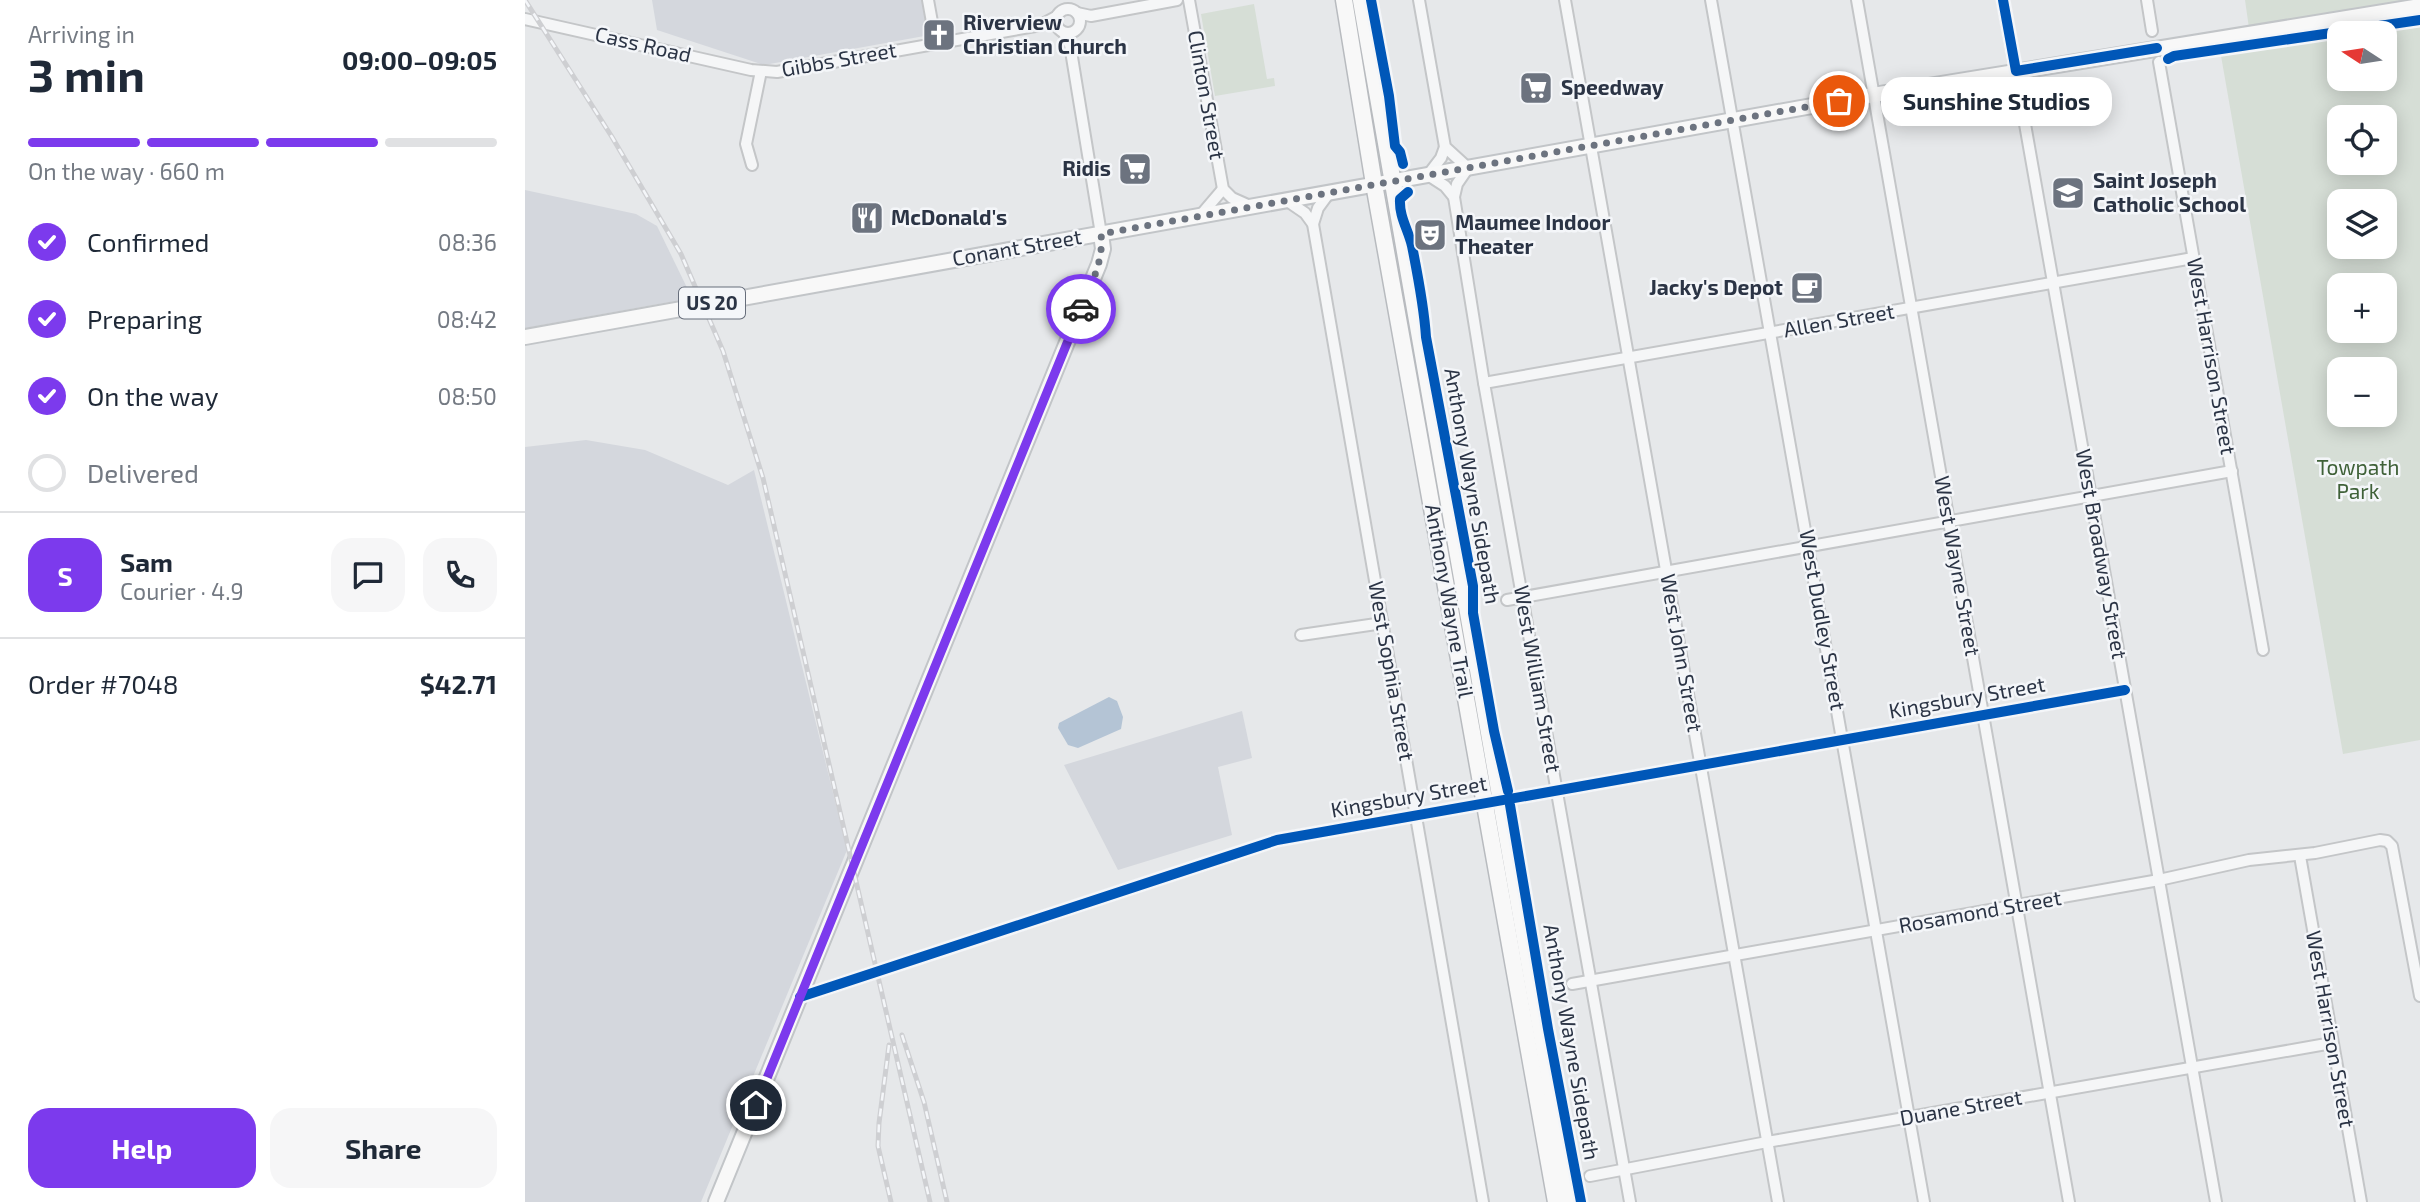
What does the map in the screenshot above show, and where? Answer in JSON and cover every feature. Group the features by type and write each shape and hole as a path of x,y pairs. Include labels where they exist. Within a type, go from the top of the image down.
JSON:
{"highway":[{"name":"Anthony Wayne Trail","path":"1344,0 1374,184 1571,1202"},
{"name":"Anthony Wayne Trail","path":"1361,0 1556,1202"}],"main road":[{"name":"Conant Street","path":"525,337 1873,94 2420,6"},
{"path":"716,1202 1100,264 1103,249 1101,234"}],"street":[{"path":"928,0 936,44"},
{"name":"Gibbs Street","path":"761,71 788,70 1041,25 1067,17 1091,16 1177,0"},
{"name":"Clinton Street","path":"1189,0 1223,189 1232,198 1252,206"},
{"path":"1419,0 1445,147 1441,158 1428,175 1445,186 1454,197"},
{"name":"West John Street","path":"1565,0 1778,1202"},
{"name":"West Dudley Street","path":"1711,0 1923,1202"},
{"name":"West Wayne Street","path":"1857,0 2069,1202"},
{"name":"West Broadway Street","path":"2003,0 2216,1202"},
{"path":"2147,0 2152,31"},
{"path":"1067,17 1101,234"},
{"name":"Cass Road","path":"525,19 761,71"},
{"name":"West Harrison Street","path":"2159,62 2263,650"},
{"path":"752,165 746,144 761,71"},
{"path":"1445,147 1468,168 1457,184 1454,197"},
{"name":"Clinton Street","path":"1200,216 1223,189"},
{"path":"1313,224 1316,212 1329,192"},
{"name":"West William Street","path":"1454,197 1630,1202"},
{"path":"1286,200 1305,214 1313,224"},
{"name":"West Sophia Street","path":"1313,224 1483,1202"},
{"name":"Allen Street","path":"1485,383 2193,258"},
{"path":"1507,600 2232,471"},
{"path":"1301,635 1383,623"},
{"name":"Kingsbury Street","path":"800,998 1277,840 2125,690"},
{"name":"Rosamond Street","path":"1572,984 2159,880 2249,860 2299,856 2381,840 2392,846 2420,996"},
{"name":"West Harrison Street","path":"2299,856 2361,1202"},
{"name":"Duane Street","path":"1590,1176 1767,1142 2332,1043"}],"shaded area":[{"path":"652,0 923,0 930,35 764,65 657,30"},
{"path":"525,190 636,214 657,226 692,298 525,328"},
{"path":"586,440 645,450 728,485 754,470 847,850 701,1202 525,1202 525,447"},
{"path":"1242,711 1252,758 1218,767 1232,835 1118,870 1064,765"}],"green space":[{"name":"Towpath Park","path":"2245,0 2420,0 2420,740 2343,754 2220,50 2251,42"},
{"path":"1254,4 1267,79 1274,78 1275,86 1215,96 1201,14"}],"water":[{"path":"1109,697 1117,701 1123,717 1121,729 1078,748 1068,745 1058,728 1059,723"}],"railway":[{"path":"525,0 612,137 681,254 723,351 763,478 930,1202"},
{"path":"902,1035 924,1102 947,1202"},
{"path":"889,1045 878,1146 891,1202"}],"cycle path":[{"path":"1371,0 1389,96 1395,146 1400,152 1403,164"},
{"path":"2003,0 2016,71 2157,48"},
{"path":"2168,59 2420,20"},
{"name":"Anthony Wayne Sidepath","path":"1408,192 1400,199 1401,212 1419,280 1426,337 1473,586 1473,613 1494,731 1508,791"},
{"path":"800,997 1277,840 2125,690"},
{"name":"Anthony Wayne Sidepath","path":"1510,805 1581,1202"}],"way so far":[{"path":"1081,309 1100,264 1103,249 1101,234 1839,101"}],"place":[{"name":"Riverview Christian Church","path":"939,35"},
{"name":"Speedway","path":"1536,88"},
{"name":"Sunshine Studios","path":"1839,101"},
{"name":"Ridis","path":"1135,169"},
{"name":"Saint Joseph Catholic School","path":"2068,193"},
{"name":"McDonald's","path":"867,218"},
{"name":"Maumee Indoor Theater","path":"1430,235"},
{"name":"Jacky's Depot","path":"1807,288"}],"route":[{"path":"756,1105 1081,309"}]}
